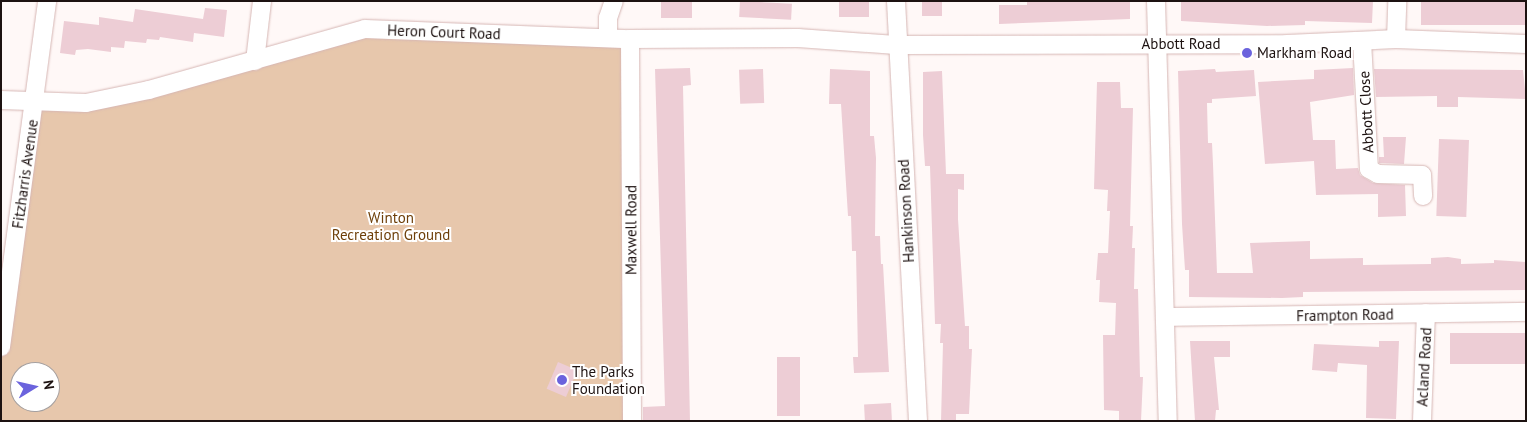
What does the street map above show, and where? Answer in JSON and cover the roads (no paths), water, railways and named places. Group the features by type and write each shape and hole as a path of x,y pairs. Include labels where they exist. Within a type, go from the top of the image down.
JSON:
{"street":[{"name":"Fitzharris Avenue","path":"1,347 47,1"},
{"path":"255,62 262,1"},
{"path":"608,38 608,18 614,1"},
{"name":"Hankinson Road","path":"896,1 896,45 918,421"},
{"path":"1156,1 1168,421"},
{"path":"1396,39 1397,1"},
{"name":"Heron Court Road","path":"1,100 34,103 86,103 255,62 365,29 630,39 798,38 896,45"},
{"name":"Maxwell Road","path":"630,39 632,421"},
{"name":"Abbott Road","path":"896,45 1156,44 1396,39 1526,44"},
{"name":"Abbott Close","path":"1362,41 1369,169 1378,174 1422,176 1423,196"},
{"name":"Frampton Road","path":"1165,317 1526,312"},
{"name":"Acland Road","path":"1422,421 1426,313"}],"place":[{"name":"Markham Road","path":"1247,53"},
{"name":"The Parks Foundation","path":"562,380"}],"park label":[{"name":"Winton Recreation Ground","path":"391,226"}]}
